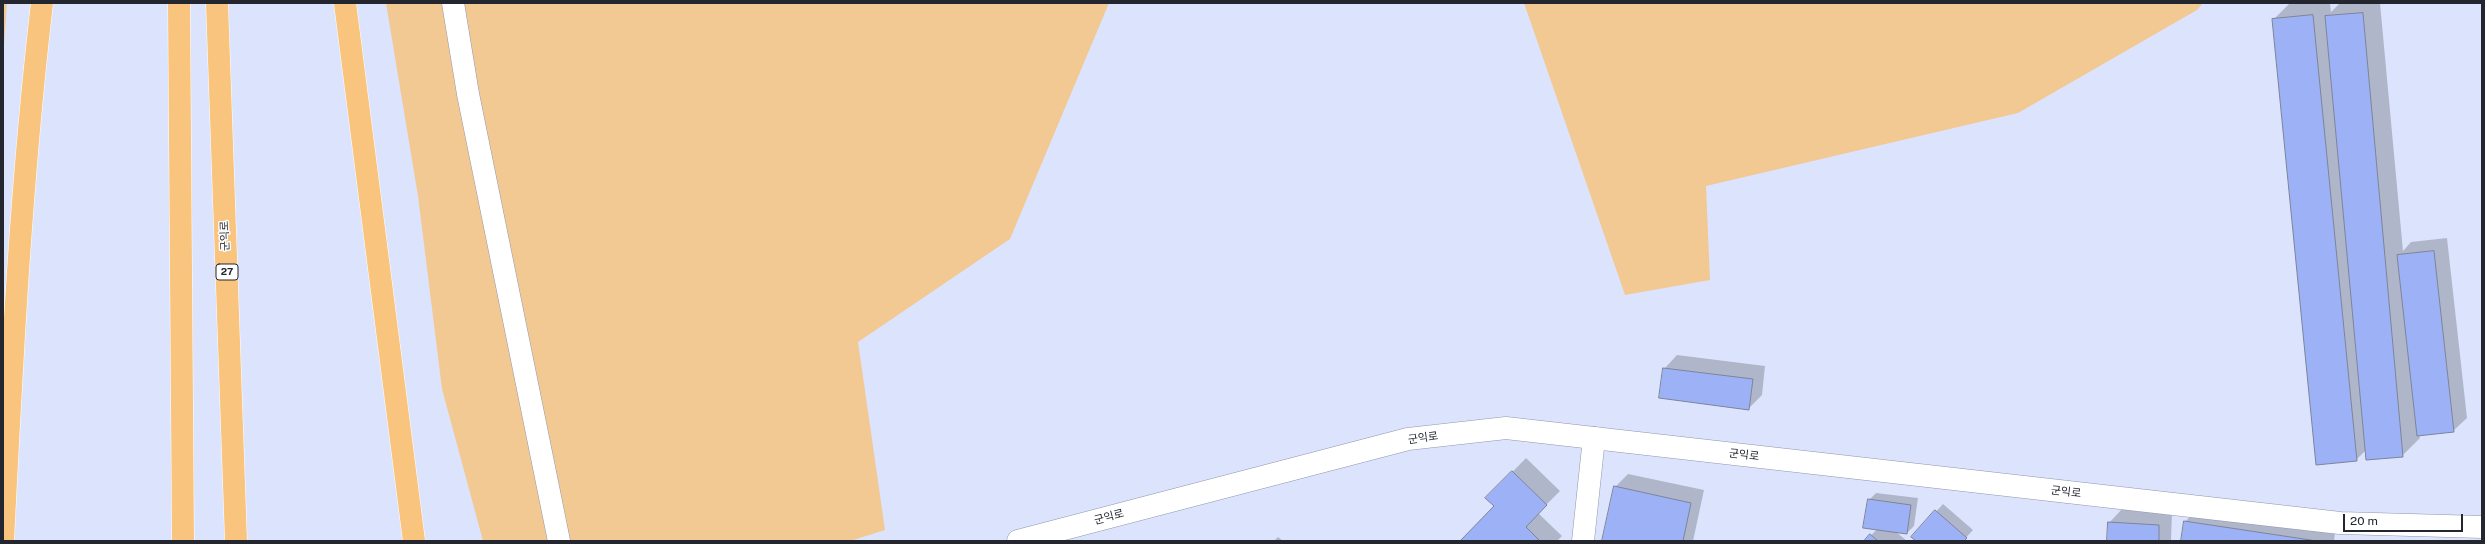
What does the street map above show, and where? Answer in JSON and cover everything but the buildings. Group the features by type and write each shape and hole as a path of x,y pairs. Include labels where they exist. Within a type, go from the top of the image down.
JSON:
{"highway":[{"path":"3,541 7,396 30,106 42,3"},
{"path":"179,3 183,537"},
{"name":"군익로","path":"217,3 236,541"},
{"path":"345,3 414,541"}],"street":[{"path":"453,3 468,94 559,541"},
{"name":"군익로","path":"1018,541 1408,439 1506,428 2340,523 2482,527"},
{"path":"1583,541 1594,438"}],"shaded area":[{"path":"3,3 7,3 3,59"},
{"path":"386,3 1109,3 1010,239 858,342 885,530 850,541 483,541 442,389 418,196"},
{"path":"1524,3 2203,3 2197,10 2018,113 1706,186 1710,280 1625,295"}]}
